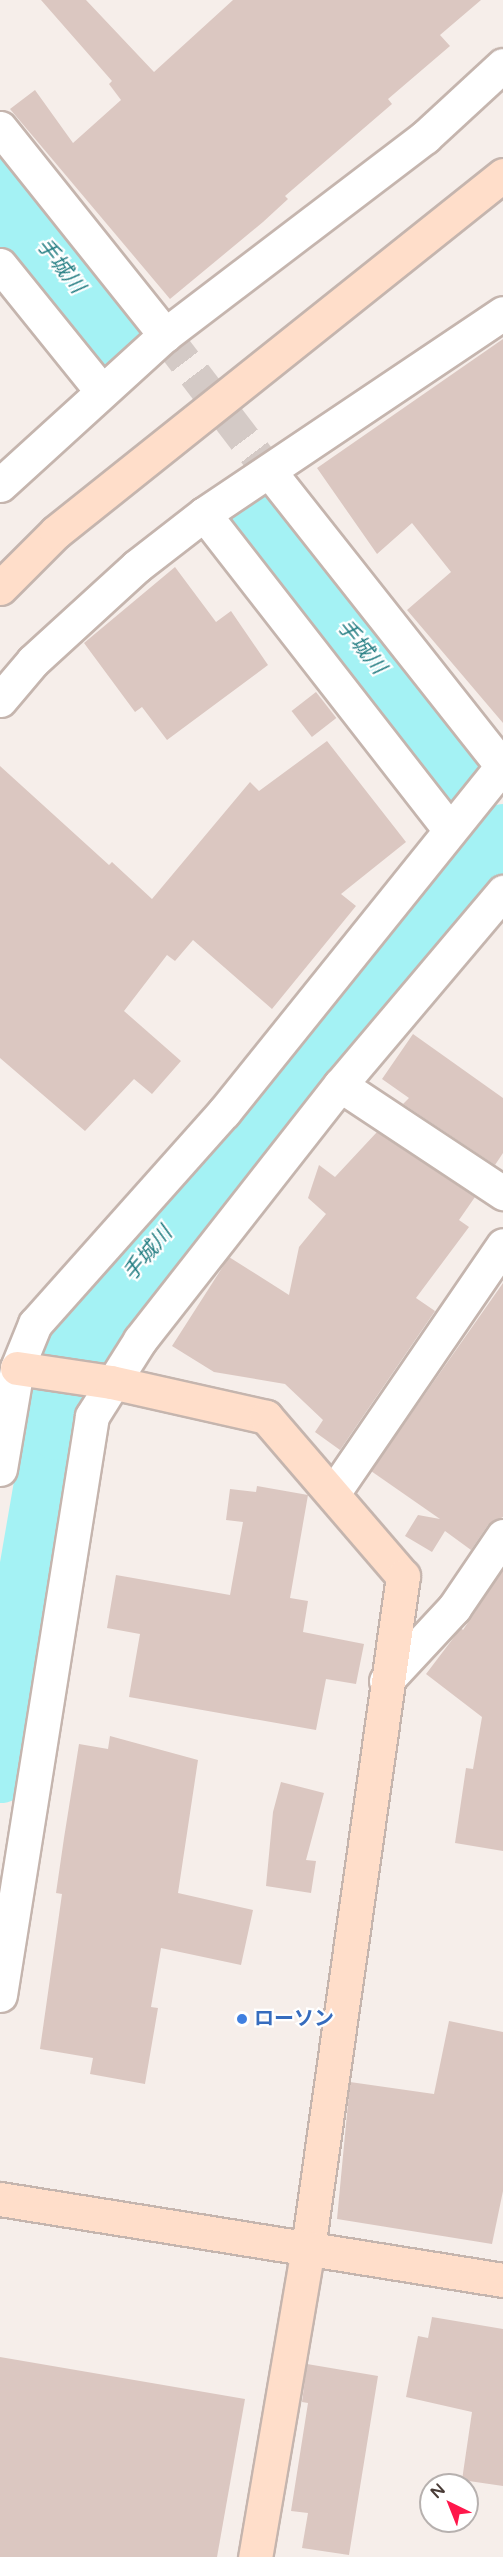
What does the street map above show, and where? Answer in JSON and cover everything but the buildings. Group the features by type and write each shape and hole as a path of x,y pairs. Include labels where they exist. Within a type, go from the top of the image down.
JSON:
{"street":[{"path":"0,485 101,390 165,334 425,137 503,65"},
{"path":"0,128 165,334"},
{"path":"0,588 56,532 503,175"},
{"path":"0,265 101,390"},
{"path":"0,700 50,645 138,566 204,513 503,313"},
{"path":"0,1469 17,1369 35,1324 224,1112 449,829 503,765 270,471"},
{"path":"204,513 449,829"},
{"path":"0,1995 92,1416 101,1381 340,1085 503,892"},
{"path":"340,1085 503,1193"},
{"path":"334,1492 503,1245"},
{"path":"17,1369 101,1381 266,1416 334,1492 403,1576 386,1681 308,2248 255,2557"},
{"path":"386,1681 454,1608 503,1536"},
{"path":"0,2199 503,2280"}],"waterway":[{"name":"手城川","path":"0,191 120,341"},
{"name":"手城川","path":"255,513 467,780"},
{"name":"手城川","path":"0,1768 59,1425 80,1334 503,839"}],"tunnel":[{"path":"165,335 269,471"}],"place":[{"name":"ローソン","path":"242,2019"}]}
